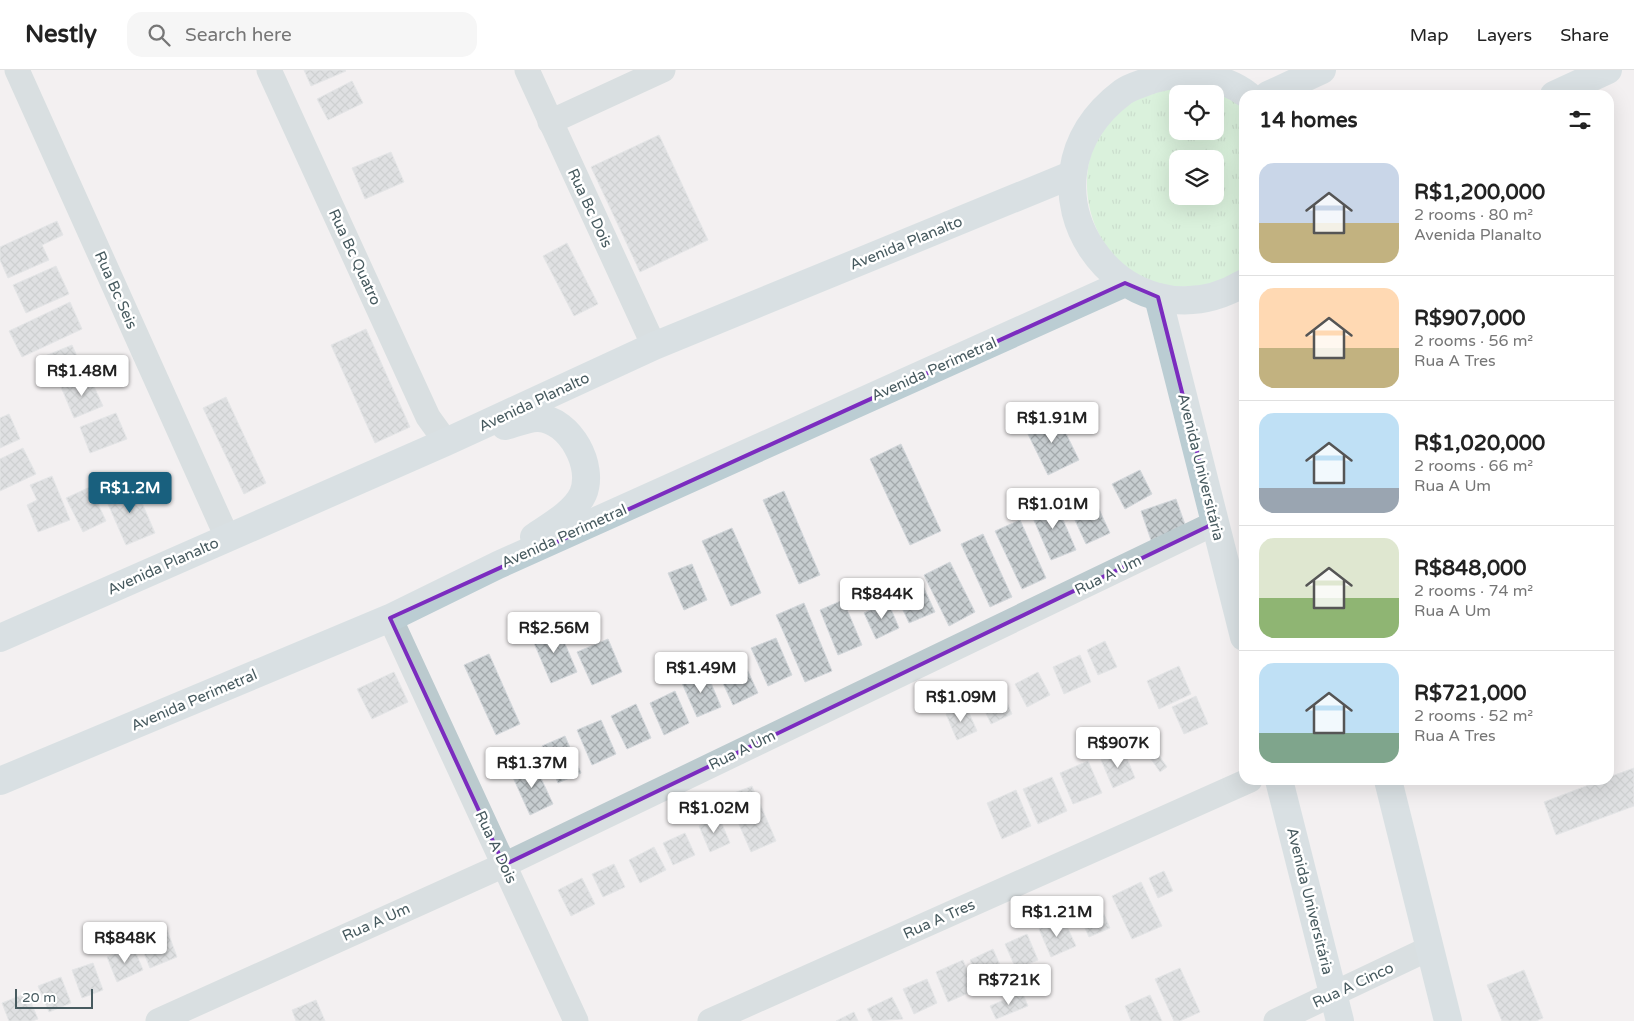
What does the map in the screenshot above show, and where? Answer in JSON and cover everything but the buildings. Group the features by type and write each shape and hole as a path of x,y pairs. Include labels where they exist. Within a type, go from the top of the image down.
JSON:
{"main road":[{"path":"1279,90 1322,70"},
{"path":"1565,90 1608,70"},
{"path":"1239,286 1228,292 1193,300 1158,297 1125,283 1098,260 1080,229 1073,201 1071,175 1077,152 1096,117 1125,91 1160,73 1201,72 1242,90"},
{"name":"Avenida Planalto","path":"2,630 227,538 446,442 654,346 1071,175"},
{"name":"Avenida Perimetral","path":"0,781 390,618 498,565 1125,283"},
{"name":"Avenida Universitária","path":"1158,297 1239,617"},
{"path":"446,442 538,418 561,426 579,449 587,472 583,494 573,507 498,565"},
{"name":"Avenida Universitária","path":"1280,785 1336,1008"},
{"path":"1389,785 1448,1021"}],"street":[{"name":"Rua Bc Seis","path":"17,70 227,538"},
{"name":"Rua Bc Quatro","path":"269,70 428,417 446,442"},
{"name":"Rua Bc Dois","path":"527,70 654,346"},
{"path":"550,122 663,70"},
{"name":"Rua A Um","path":"158,1021 504,865 1215,523"},
{"name":"Rua A Dois","path":"390,618 576,1021"},
{"name":"Rua A Tres","path":"710,1021 1239,785"},
{"name":"Rua A Cinco","path":"1276,1021 1336,1008 1430,948"}],"highlighted area":[{"path":"1125,283 1158,297 1215,523 504,865 390,618"}],"green space":[{"path":"1169,88 1169,140 1224,140 1224,96 1239,105 1239,271 1217,282 1171,286 1133,272 1106,246 1090,211 1087,174 1098,138 1124,108"}]}
